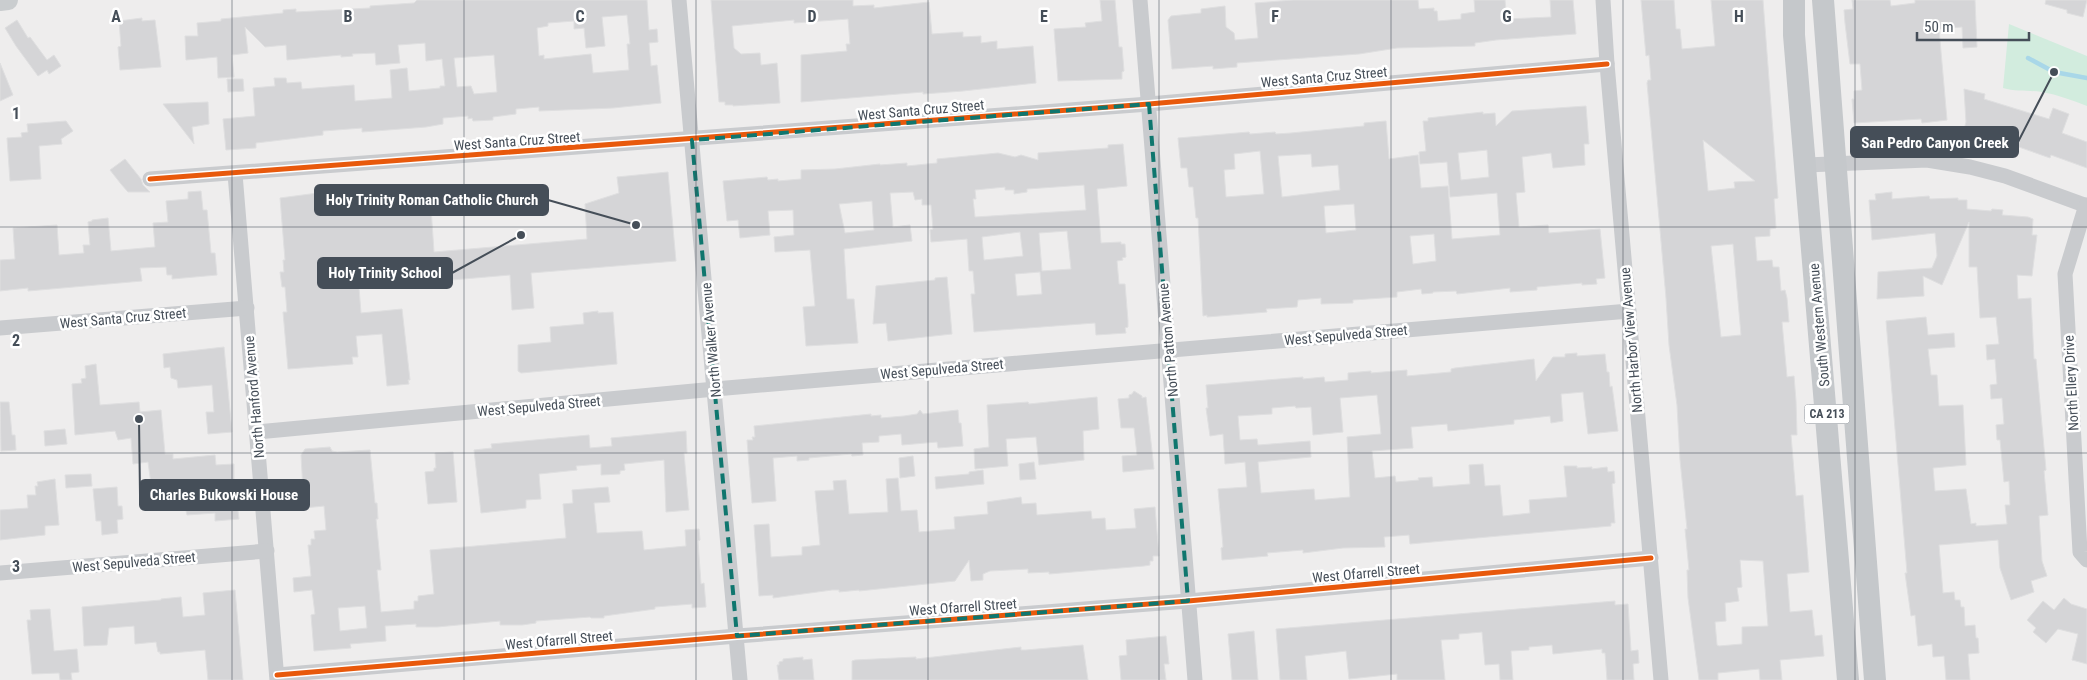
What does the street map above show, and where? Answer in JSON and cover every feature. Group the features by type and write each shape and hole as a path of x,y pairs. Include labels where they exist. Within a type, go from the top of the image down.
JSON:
{"main road":[{"name":"South Western Avenue","path":"1794,0 1794,35 1848,680"},
{"name":"South Western Avenue","path":"1823,0 1834,164 1875,680"}],"street":[{"path":"0,1 8,0"},
{"name":"North Walker Avenue","path":"679,0 740,680"},
{"name":"North Patton Avenue","path":"1140,0 1195,680"},
{"name":"North Harbor View Avenue","path":"1604,0 1607,64 1661,680"},
{"name":"West Santa Cruz Street","path":"150,179 692,140 1149,104 1607,64"},
{"path":"1806,165 1927,160 2005,176 2086,206"},
{"name":"North Hanford Avenue","path":"235,174 277,678"},
{"name":"North Ellery Drive","path":"2086,206 2066,274 2080,552 2087,560"},
{"name":"West Santa Cruz Street","path":"0,328 247,308"},
{"name":"West Sepulveda Street","path":"257,432 715,389 1629,311"},
{"name":"West Sepulveda Street","path":"0,573 267,551"},
{"name":"West Ofarrell Street","path":"277,678 737,636 1188,601 1651,558"}],"highlighted area":[{"path":"1149,104 1188,601 737,636 692,140"}],"green space":[{"path":"2009,24 2087,56 2087,106 2048,93 2003,88"}],"building":[{"path":"417,0 647,0 649,30 657,29 658,42 649,43 651,66 657,65 661,103 613,108 539,111 539,107 516,109 516,114 493,117 493,120 473,121 472,118 468,119 468,116 443,118 443,124 426,127 362,132 362,128 323,131 323,135 256,143 256,148 226,150 223,119 255,116 253,88 275,86 274,78 286,78 287,83 301,82 302,89 354,85 355,101 392,98 390,70 407,68 409,91 440,88 440,86 445,86 442,59 426,61 425,43 398,45 400,63 376,65 375,53 287,60 286,45 265,47 245,27 248,53 232,55 234,77 218,78 217,57 186,60 185,36 198,36 197,23 283,13 283,10 296,9 296,12 370,8 370,6 414,3","holes":["627,15 630,44 627,44 629,70 593,73 591,54 544,59 544,55 539,56 537,28 548,26 548,23 574,21 574,29 584,28 586,48 605,46 602,17","494,55 497,92 474,94 471,86 457,87 454,58"]},
{"path":"711,0 853,0 853,6 874,5 874,8 929,2 932,34 963,32 963,37 981,36 981,43 997,41 997,49 1033,46 1036,83 963,91 923,94 923,92 801,102 801,55 847,51 846,44 850,44 848,19 794,23 794,20 732,26 734,48 741,54 760,53 761,65 777,63 780,103 725,105 725,102 719,102"},
{"path":"1100,0 1115,0 1119,47 1122,47 1124,71 1122,72 1122,79 1058,81 1054,29 1086,27 1085,23 1102,21"},
{"path":"1293,0 1418,0 1419,9 1434,8 1434,11 1437,11 1438,21 1461,19 1461,14 1475,12 1474,0 1505,0 1507,19 1551,17 1550,0 1573,0 1576,34 1496,40 1475,43 1475,46 1397,48 1359,54 1237,63 1237,67 1213,69 1213,66 1172,69 1168,20 1171,16 1201,13 1201,9 1225,6 1226,27 1234,33 1235,40 1258,38 1255,3"},
{"path":"1641,0 1674,0 1676,29 1680,29 1682,49 1715,46 1711,0 1763,0 1778,198 1774,199 1776,228 1770,229 1770,236 1755,237 1757,261 1772,260 1773,267 1779,267 1781,291 1785,290 1787,298 1789,322 1782,322 1787,377 1794,376 1797,435 1791,435 1796,496 1803,495 1809,572 1787,574 1790,612 1812,610 1815,636 1822,635 1824,656 1780,660 1782,680 1760,680 1759,669 1718,673 1718,680 1699,680 1688,598 1687,570 1689,570 1685,529 1687,529 1647,83 1648,80 1651,80 1649,55 1646,56","holes":["1703,140 1755,181 1734,182 1735,188 1708,191","1733,244 1741,335 1721,337 1711,246","1740,560 1763,561 1768,626 1742,627 1742,644 1719,646 1717,645 1715,622 1726,621 1725,603 1739,601 1737,588 1742,587"]},
{"path":"1852,0 1890,0 1891,6 1915,3 1915,0 1975,0 1977,47 1963,48 1962,27 1939,29 1947,120 1922,123 1921,119 1854,123 1852,99 1854,99 1854,91 1862,90 1860,64 1850,64 1845,23 1844,10 1853,9"},
{"path":"2046,0 2087,0 2083,17 2045,4"},
{"path":"142,18 142,21 155,20 161,67 120,70 118,47 121,46 119,21"},
{"path":"17,20 28,38 30,37 47,60 54,55 61,66 49,74 47,70 38,76 5,28"},
{"path":"0,63 13,95 0,101"},
{"path":"227,79 243,79 244,91 228,92"},
{"path":"1964,89 1985,94 1984,99 2049,119 2053,108 2069,114 2062,133 2087,142 2087,168 2051,155 2050,158 1999,140 1963,133 1966,122"},
{"path":"208,102 209,124 192,127 194,144 163,104"},
{"path":"1586,106 1589,144 1584,144 1585,165 1553,168 1551,153 1522,157 1525,192 1516,193 1519,227 1548,225 1549,233 1600,229 1605,278 1596,279 1597,284 1582,285 1582,283 1537,287 1537,290 1510,292 1510,288 1457,294 1456,291 1422,294 1421,289 1397,292 1397,297 1353,300 1353,303 1321,304 1321,298 1298,300 1297,307 1266,309 1267,312 1203,316 1198,218 1196,218 1193,187 1189,187 1187,168 1181,168 1178,138 1249,132 1250,134 1291,133 1364,126 1364,123 1386,121 1389,159 1418,155 1421,188 1448,186 1452,239 1500,235 1497,193 1450,197 1447,162 1420,164 1419,152 1426,151 1423,121 1428,121 1428,118 1483,112 1483,114 1495,113 1496,126 1512,111","holes":["1487,150 1489,177 1461,180 1458,153","1260,151 1264,194 1226,197 1224,170 1235,169 1234,154","1311,154 1312,167 1338,165 1340,190 1282,197 1278,156","1354,204 1356,230 1326,233 1324,206","1434,234 1436,261 1413,264 1410,236"]},
{"path":"66,121 73,131 61,139 62,144 39,146 41,179 10,181 7,138 22,137 21,133 28,132 27,124"},
{"path":"1123,144 1127,186 1097,189 1101,243 1121,242 1121,244 1125,244 1126,257 1122,258 1123,260 1117,261 1119,284 1125,284 1128,321 1128,327 1125,328 1126,333 1096,335 1095,323 974,332 971,294 975,294 973,271 969,271 967,239 931,242 930,230 933,229 931,205 922,205 922,199 915,200 913,192 890,193 893,227 910,225 912,241 844,249 847,299 854,299 858,343 806,346 803,307 815,306 810,250 775,252 774,237 794,235 793,210 768,211 770,235 740,238 738,220 727,221 723,181 767,177 768,180 778,179 778,181 801,179 801,170 835,169 880,164 907,163 907,166 937,163 937,159 998,153 1015,157 1021,155 1038,160 1038,153 1108,148 1108,145","holes":["1084,185 1086,210 975,217 973,199 976,199 975,190 1005,187 1005,190 1014,190 1014,194 1027,192 1027,189","872,201 874,230 845,233 839,204","1067,231 1071,269 1042,271 1039,233","1020,232 1023,256 984,260 982,237","1040,272 1042,294 1017,296 1015,274"]},
{"path":"125,159 150,192 128,192 110,170"},
{"path":"668,172 676,261 531,273 534,308 512,310 510,275 359,288 361,313 402,309 409,384 387,386 382,334 356,336 358,357 352,357 353,364 288,369 283,312 287,312 285,287 282,287 280,272 284,272 283,260 285,260 280,198 348,189 349,200 430,193 434,252 587,239 585,204 619,193 617,177"},
{"path":"201,191 203,210 207,210 211,253 215,253 217,275 172,279 172,275 167,275 166,267 140,268 142,281 28,291 28,288 0,291 0,260 15,259 13,228 57,225 59,255 84,253 83,245 90,245 88,222 108,218 111,251 155,247 153,223 168,222 166,201 188,199 188,192"},
{"path":"1892,192 1892,199 1929,196 1930,199 1958,198 1958,200 1967,200 1967,209 2003,210 2002,215 2028,217 2033,219 2032,235 2037,235 2032,276 2017,275 2018,299 2031,298 2034,359 2036,359 2046,470 2044,471 2048,515 2039,516 2042,561 2047,576 2031,581 2034,592 2011,600 2000,568 1998,540 1939,545 1943,593 1954,592 1955,600 1960,600 1961,607 1964,607 1965,626 1975,625 1976,638 1978,638 1979,653 1968,654 1970,680 1946,680 1944,656 1933,657 1932,644 1918,646 1915,615 1911,616 1905,573 1907,573 1886,321 1926,317 1928,335 1954,333 1955,347 1928,349 1931,375 1937,375 1939,406 1963,405 1966,465 1933,468 1935,491 1966,489 1971,524 1976,523 1976,526 2007,524 2005,505 2010,505 2009,481 2004,482 2000,440 1997,440 1996,425 2004,424 2002,398 1991,399 1990,385 1997,384 1995,359 1987,360 1986,345 1999,344 1996,317 1980,318 1977,267 1969,267 1969,222 1942,285 1923,276 1924,296 1877,299 1878,272 1932,268 1937,256 1935,233 1872,240 1869,200 1876,200 1875,194"},
{"path":"947,277 952,334 888,341 886,323 873,324 876,286"},
{"path":"598,311 598,313 613,312 617,364 521,373 518,371 518,345 551,342 550,327 584,324 583,313"},
{"path":"224,347 232,432 208,434 206,412 214,412 212,385 178,388 177,380 171,378 170,367 164,368 163,354"},
{"path":"1577,353 1577,356 1605,354 1610,387 1612,386 1618,431 1588,434 1583,392 1561,394 1563,421 1551,423 1550,416 1514,420 1514,424 1448,431 1447,424 1411,427 1413,448 1372,451 1375,478 1395,476 1396,482 1432,477 1433,487 1470,484 1469,465 1483,464 1485,486 1500,485 1503,516 1530,513 1529,500 1567,497 1564,466 1577,466 1577,468 1592,467 1592,469 1607,467 1608,472 1614,471 1615,483 1612,484 1615,523 1611,523 1611,526 1410,544 1409,535 1384,537 1385,547 1343,548 1303,553 1303,550 1267,553 1268,556 1222,560 1221,548 1223,547 1218,489 1247,487 1245,462 1225,464 1223,434 1210,436 1206,408 1208,408 1206,385 1303,377 1303,379 1324,377 1325,382 1348,380 1348,373 1371,371 1371,373 1407,370 1407,376 1451,372 1451,369 1455,368 1534,359 1536,381 1553,357 1565,357 1565,354","holes":["1377,395 1381,434 1347,437 1350,497 1315,500 1314,489 1261,493 1258,462 1311,457 1310,441 1258,445 1257,439 1240,440 1238,416 1272,414 1272,408 1311,407 1313,435 1343,432 1340,398"]},
{"path":"96,364 100,405 139,402 140,412 161,410 165,454 173,454 173,459 215,455 216,465 234,464 239,519 215,521 215,513 187,515 185,507 160,509 159,505 154,506 148,462 133,464 131,438 118,440 115,431 75,435 72,384 82,383 81,379 86,378 85,366"},
{"path":"1134,391 1142,396 1142,398 1146,397 1154,469 1123,472 1122,456 1137,455 1134,428 1121,428 1118,399 1129,398 1129,395"},
{"path":"1097,397 1099,429 1083,431 1084,460 1039,465 1036,437 1006,439 1008,466 975,469 974,449 989,447 987,405 1028,402 1029,404"},
{"path":"0,402 9,402 12,435 15,435 16,450 1,451"},
{"path":"920,410 923,414 958,410 963,446 938,448 937,442 902,445 901,434 879,436 879,442 862,443 863,455 852,456 851,454 797,461 797,456 773,458 776,501 752,503 747,440 753,440 752,437 755,437 754,426 871,414 871,416 881,415 881,418 904,416 917,414"},
{"path":"65,429 67,444 45,446 44,431"},
{"path":"686,431 687,453 684,453 689,510 666,512 664,460 624,464 625,470 620,471 620,474 601,475 601,464 576,466 577,470 539,474 541,499 526,500 526,508 481,513 474,450 492,448 491,444 589,435 590,448 612,446 611,438"},
{"path":"330,447 332,451 337,452 370,450 375,503 377,503 378,519 376,519 381,570 377,570 381,612 414,609 414,601 418,601 418,596 434,594 430,550 566,538 563,504 573,503 572,490 608,487 610,502 594,503 597,533 642,531 644,550 686,546 685,530 699,529 701,584 704,583 706,607 692,608 692,604 655,607 655,609 604,616 604,618 590,617 536,621 536,623 522,625 500,625 500,621 437,627 416,627 416,624 385,626 386,641 350,644 351,648 314,651 311,615 315,614 312,590 294,592 293,578 311,576 308,545 311,545 311,539 315,539 314,531 326,530 324,506 304,508 301,455 305,449","holes":["365,606 367,628 340,631 338,608"]},
{"path":"453,452 457,502 428,504 425,472 434,471 434,468 436,468 435,453"},
{"path":"913,456 915,476 900,478 899,458"},
{"path":"1034,462 1036,479 1020,480 1019,464"},
{"path":"983,470 984,484 936,489 935,477 969,474 969,472"},
{"path":"91,474 92,486 66,488 65,475"},
{"path":"898,478 901,511 917,510 919,532 955,529 954,517 988,514 987,502 1021,497 1022,504 1036,503 1037,515 1091,511 1092,519 1105,518 1106,530 1136,528 1134,509 1155,507 1159,556 1153,556 1153,561 1150,561 1150,565 1144,566 1049,574 1049,572 1028,573 1028,569 990,571 983,574 983,580 971,581 969,560 955,581 859,591 839,592 839,590 832,590 773,598 773,595 759,596 754,525 769,524 771,557 802,555 802,547 820,545 815,491 834,490 833,481 846,480 849,514 888,512 886,479"},
{"path":"55,479 59,525 45,526 45,535 0,540 0,510 28,508 27,495 36,495 35,486 38,486 37,482"},
{"path":"117,487 118,506 122,506 123,519 117,520 118,533 102,535 101,521 96,521 93,489"},
{"path":"235,590 243,680 208,680 205,650 160,654 156,642 135,644 134,626 109,628 107,645 84,646 82,607 181,597 183,617 205,615 203,593"},
{"path":"2064,598 2071,604 2087,609 2087,664 2072,660 2078,634 2058,629 2046,643 2033,632 2036,628 2027,620 2043,601 2054,610"},
{"path":"1615,601 1615,605 1628,604 1631,651 1638,650 1639,663 1633,664 1634,680 1607,680 1605,653 1602,653 1602,649 1553,654 1552,645 1529,647 1529,650 1511,651 1513,680 1500,680 1499,664 1485,665 1482,632 1459,634 1459,639 1441,640 1445,680 1397,680 1397,674 1349,679 1346,651 1305,656 1307,680 1280,680 1276,629"},
{"path":"50,609 54,651 77,649 79,672 71,673 72,680 60,680 59,673 32,674 27,620 31,620 30,610"},
{"path":"1254,631 1258,680 1232,680 1228,634"},
{"path":"1166,636 1169,664 1164,664 1166,680 1121,680 1119,656 1127,655 1126,640"},
{"path":"1083,645 1088,680 852,680 852,661 855,660 916,657 916,659 1021,647 1021,650 1026,650"},
{"path":"803,657 803,660 812,659 814,680 779,680 777,665 779,665 779,662 783,661 783,659"}],"waterway":[{"path":"2028,58 2054,72 2087,78"}],"cycle path":[{"path":"150,179 1149,104 1607,64"},
{"path":"277,675 737,636 1188,601 1651,558"}],"place":[{"name":"San Pedro Canyon Creek","path":"2054,72"},
{"name":"Holy Trinity Roman Catholic Church","path":"636,225"},
{"name":"Holy Trinity School","path":"521,235"},
{"name":"Charles Bukowski House","path":"139,419"}]}
